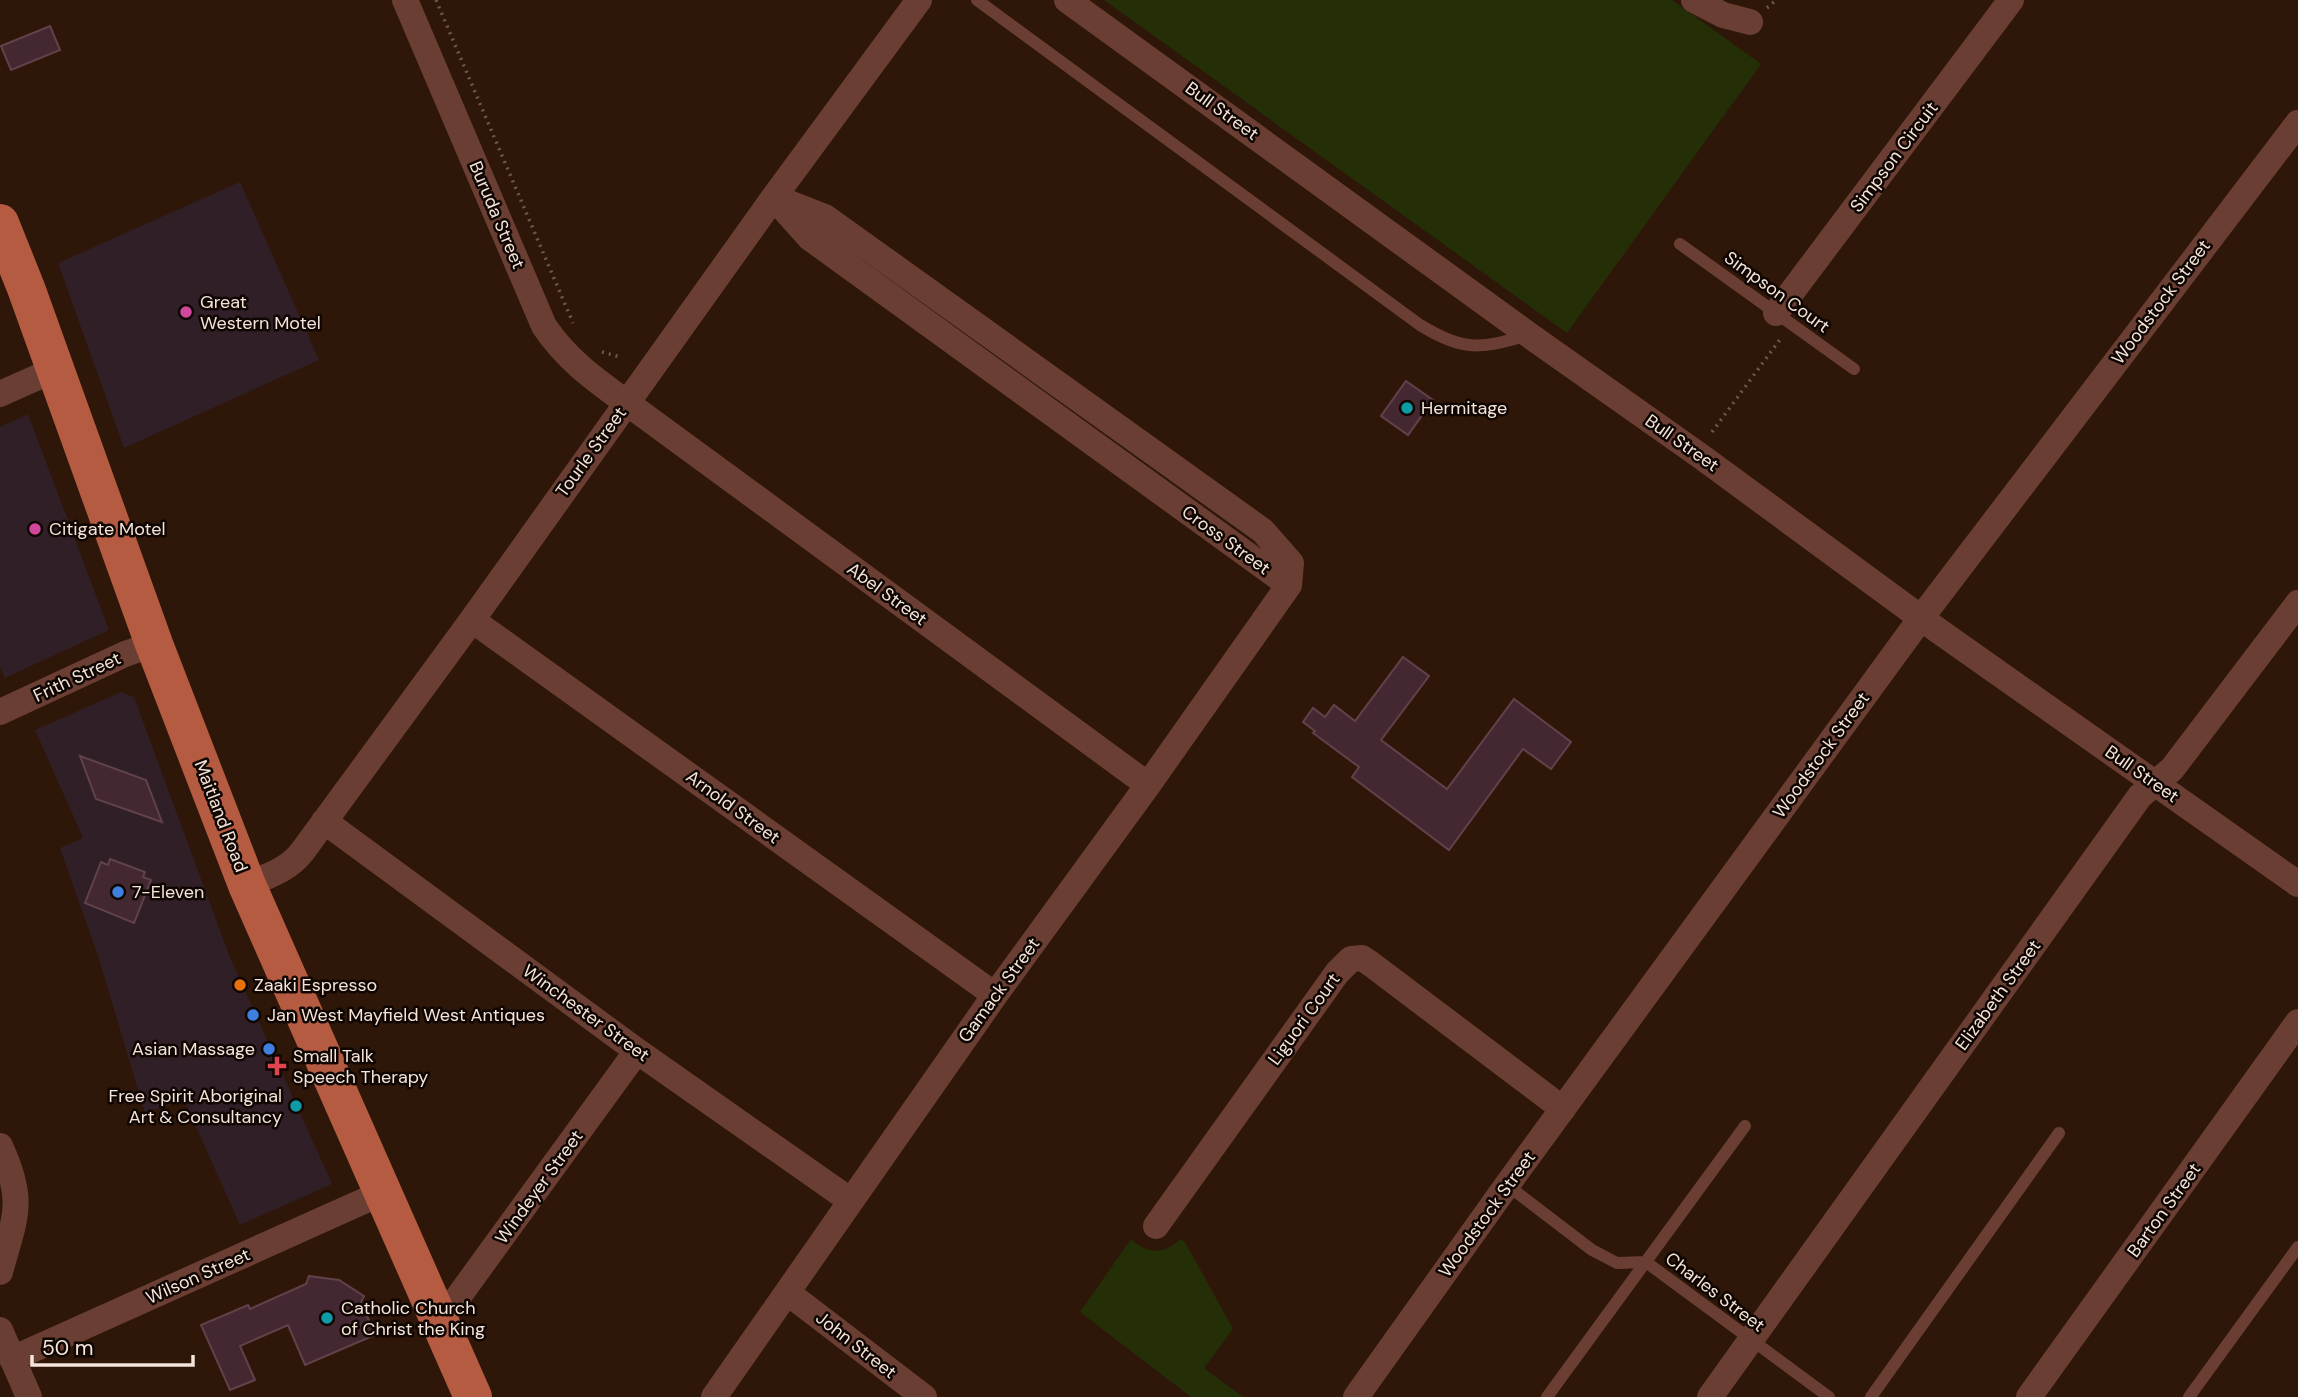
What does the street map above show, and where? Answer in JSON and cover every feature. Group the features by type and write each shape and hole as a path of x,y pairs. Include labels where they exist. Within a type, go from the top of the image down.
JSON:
{"main road":[{"name":"Maitland Road","path":"0,223 56,369 154,644 247,885 473,1397"}],"street":[{"name":"Buruda Street","path":"405,0 544,326 557,346 576,365 627,403"},
{"name":"Tourle Street","path":"247,885 293,863 472,620 774,197 919,0"},
{"name":"Bull Street","path":"1067,0 1921,618 2298,884"},
{"path":"1694,0 1723,15 1750,22"},
{"name":"Simpson Circuit","path":"1779,326 2011,0"},
{"name":"Woodstock Street","path":"1356,1397 1507,1185 1921,618 2298,123"},
{"name":"Cross Street","path":"774,197 810,238 1289,585"},
{"path":"0,394 56,369"},
{"name":"Abel Street","path":"627,403 1148,785"},
{"name":"Gamack Street","path":"714,1397 995,995 1289,585"},
{"name":"Elizabeth Street","path":"1710,1397 2140,796 2176,765 2298,603"},
{"name":"Arnold Street","path":"472,620 995,995"},
{"name":"Frith Street","path":"0,712 125,654 154,644"},
{"name":"Winchester Street","path":"324,821 637,1051 851,1201"},
{"name":"Liguori Court","path":"1156,1226 1337,973 1351,959 1362,958 1371,964 1563,1109"},
{"name":"Barton Street","path":"2029,1397 2298,1022"},
{"name":"Windeyer Street","path":"440,1322 637,1051"},
{"path":"0,1146 12,1171 17,1203 0,1272"},
{"name":"Wilson Street","path":"12,1359 384,1192"},
{"name":"John Street","path":"788,1293 924,1397"},
{"path":"0,1330 29,1397"}],"lane":[{"path":"976,0 1420,325 1445,340 1471,346 1496,345 1529,335"},
{"name":"Simpson Court","path":"1680,244 1779,326 1854,369"},
{"path":"1547,1397 1745,1126"},
{"path":"1871,1397 2059,1133"},
{"name":"Charles Street","path":"1507,1185 1592,1250 1617,1263 1646,1262 1829,1397"},
{"path":"2189,1397 2298,1247"}],"path":[{"name":"Buruda Street","path":"436,0 574,326"},
{"path":"1712,432 1779,326"},
{"path":"595,349 620,357"}],"shaded area":[{"name":"Great Western Motel","path":"240,182 319,360 124,448 58,263"},
{"name":"Citigate Motel","path":"28,414 109,630 5,678 0,667 0,427"},
{"path":"121,692 134,697 229,955 332,1184 240,1225 184,1100 145,1113 100,962 60,848 83,838 35,730"}],"green space":[{"path":"1104,0 1672,0 1761,64 1567,333"},
{"path":"1131,1239 1143,1248 1156,1251 1168,1248 1180,1239 1185,1242 1233,1329 1204,1368 1243,1397 1191,1397 1080,1312"}],"building":[{"path":"50,26 60,50 11,70 1,46"},
{"name":"Hermitage","path":"1406,381 1433,400 1408,435 1381,416"},
{"path":"1403,657 1429,676 1381,740 1447,789 1514,699 1571,742 1551,769 1523,749 1449,850 1352,777 1359,767 1313,733 1315,731 1303,722 1313,708 1325,717 1334,705 1355,721"},
{"path":"80,756 146,780 162,822 96,799"},
{"name":"7-Eleven","path":"110,859 145,872 143,877 151,880 134,923 85,903 101,862 108,865"},
{"name":"Catholic Church of Christ the King","path":"309,1276 339,1280 364,1296 361,1302 375,1335 305,1365 288,1325 240,1346 255,1380 230,1390 201,1325 248,1305 250,1309 306,1284"}],"place":[{"name":"Great Western Motel","path":"186,312"},
{"name":"Hermitage","path":"1407,408"},
{"name":"Citigate Motel","path":"35,529"},
{"name":"7-Eleven","path":"118,892"},
{"name":"Zaaki Espresso","path":"240,985"},
{"name":"Jan West Mayfield West Antiques","path":"253,1015"},
{"name":"Asian Massage","path":"269,1049"},
{"name":"Small Talk Speech Therapy","path":"277,1066"},
{"name":"Free Spirit Aboriginal Art & Consultancy","path":"296,1106"},
{"name":"Catholic Church of Christ the King","path":"327,1318"}]}
